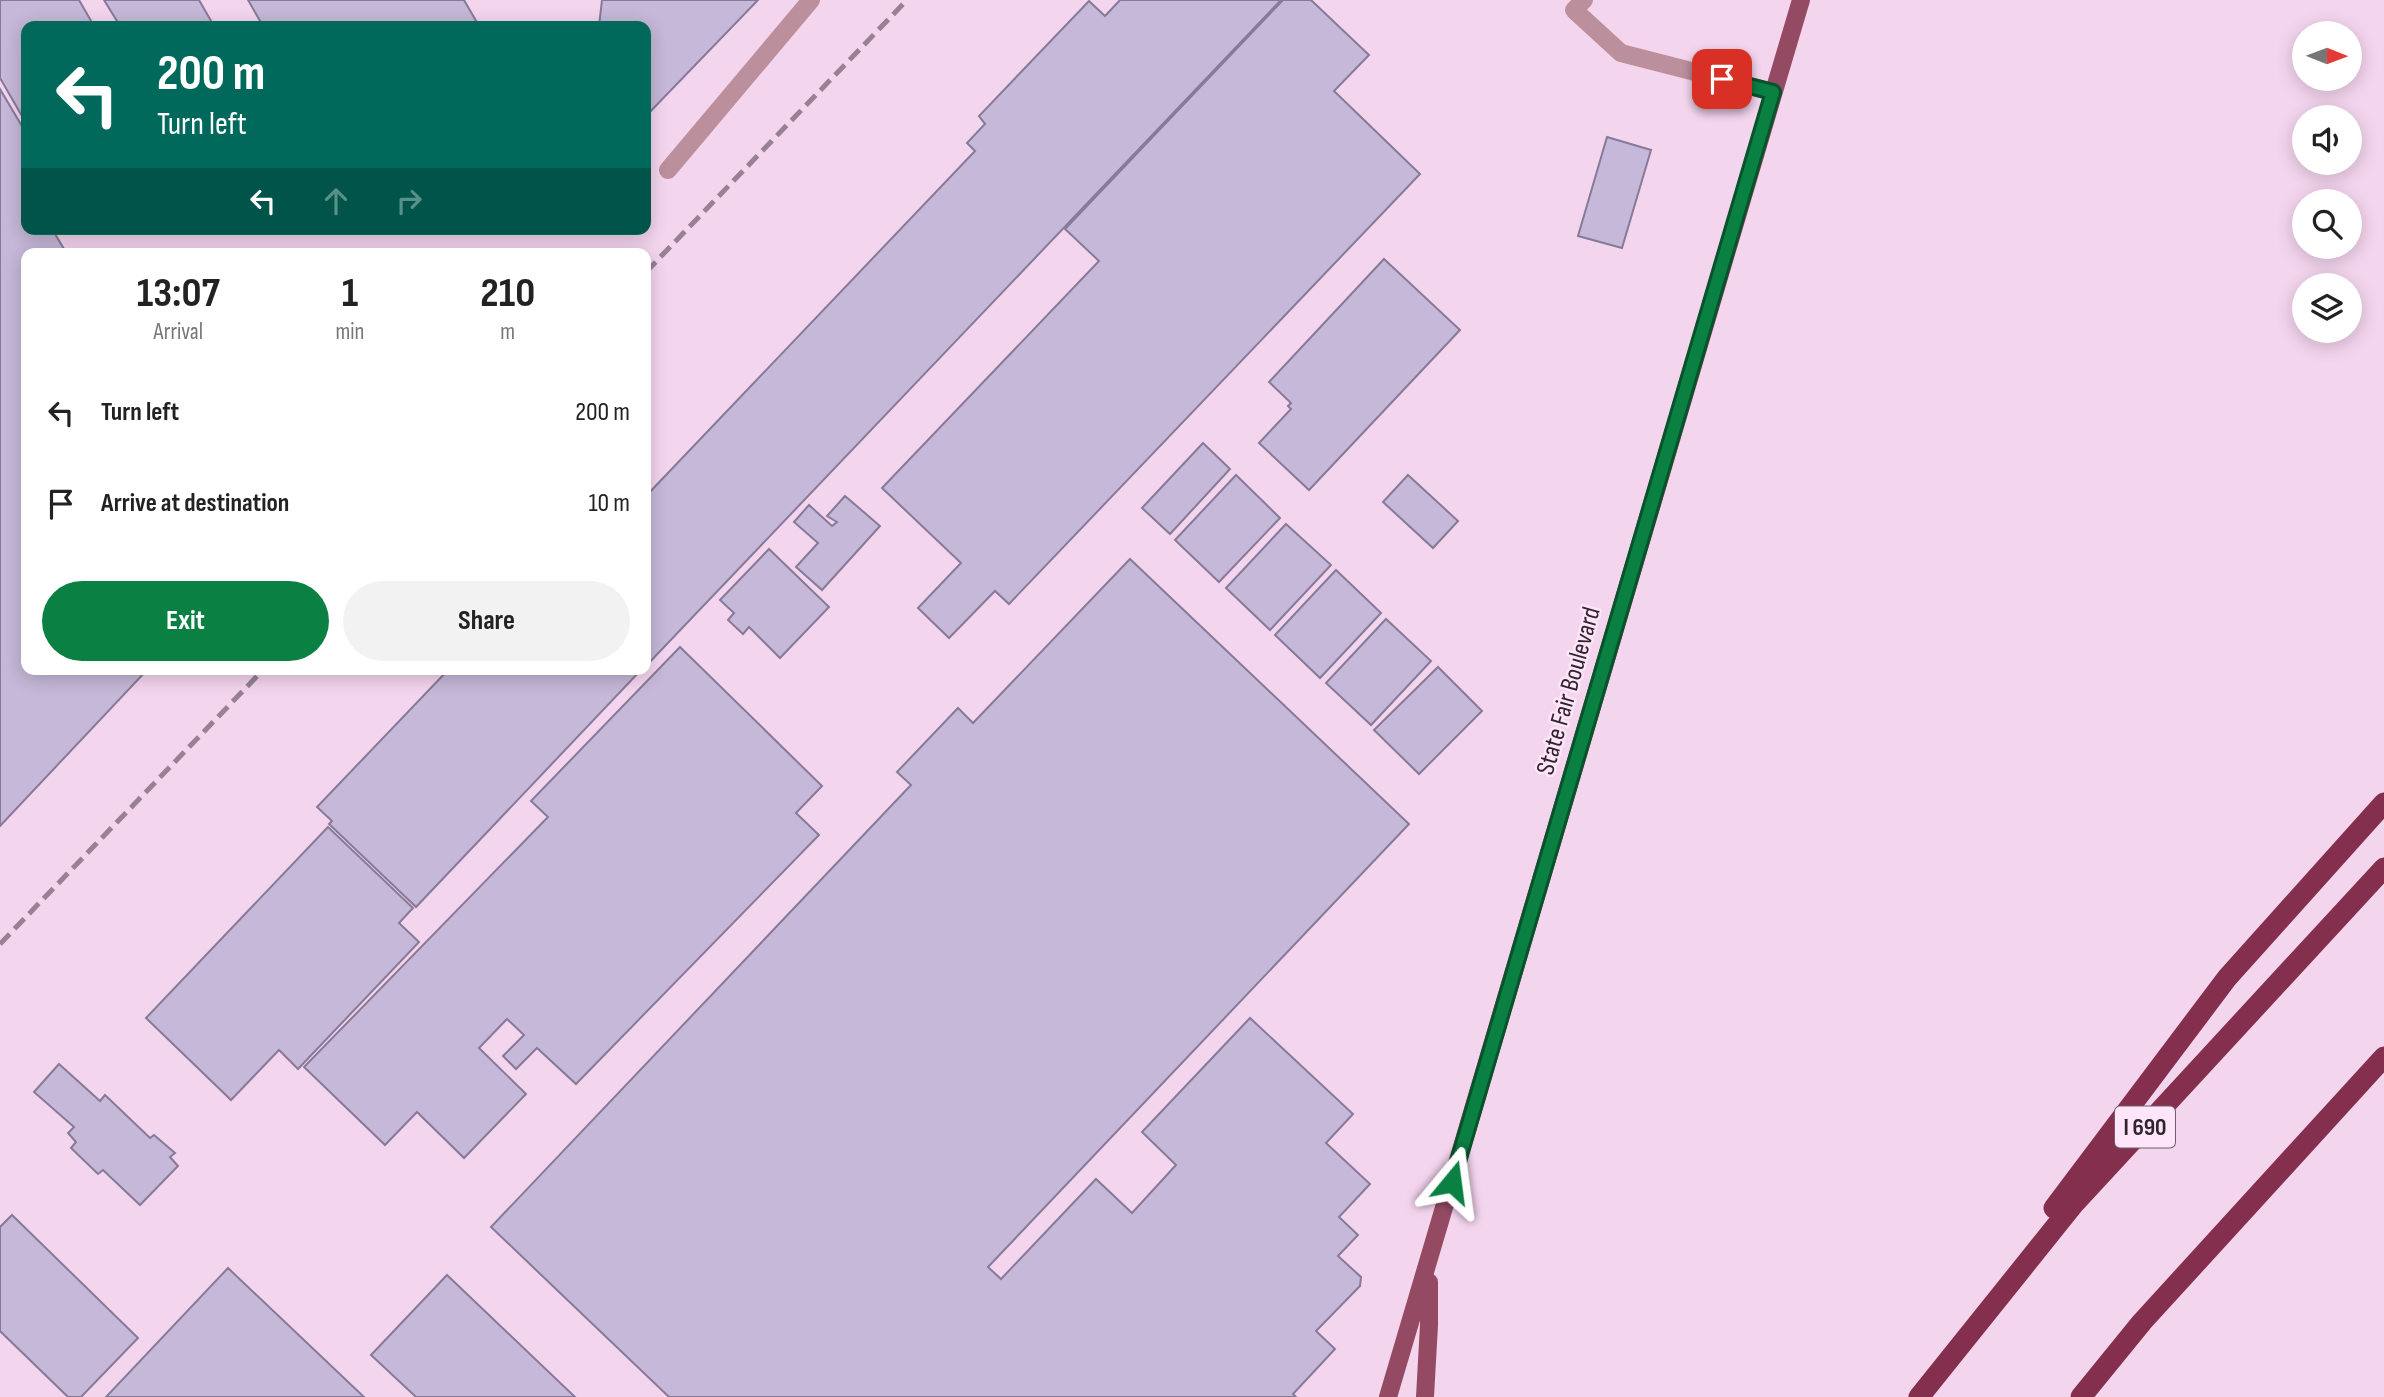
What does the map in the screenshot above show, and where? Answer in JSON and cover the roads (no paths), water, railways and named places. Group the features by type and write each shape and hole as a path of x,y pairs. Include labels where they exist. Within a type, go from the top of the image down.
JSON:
{"highway":[{"path":"1989,1308 2048,1216 2227,978 2384,803"},
{"name":"I 690","path":"1919,1397 2073,1205 2384,869"},
{"path":"2081,1397 2142,1322 2384,1057"}],"main road":[{"name":"State Fair Boulevard","path":"1388,1397 1801,0"},
{"path":"1425,1397 1429,1325 1428,1262"}],"lane":[{"path":"668,170 811,0"},
{"path":"1584,0 1574,10 1620,53 1773,92"}],"railway":[{"path":"651,267 907,0"},
{"path":"0,944 258,675"}]}
